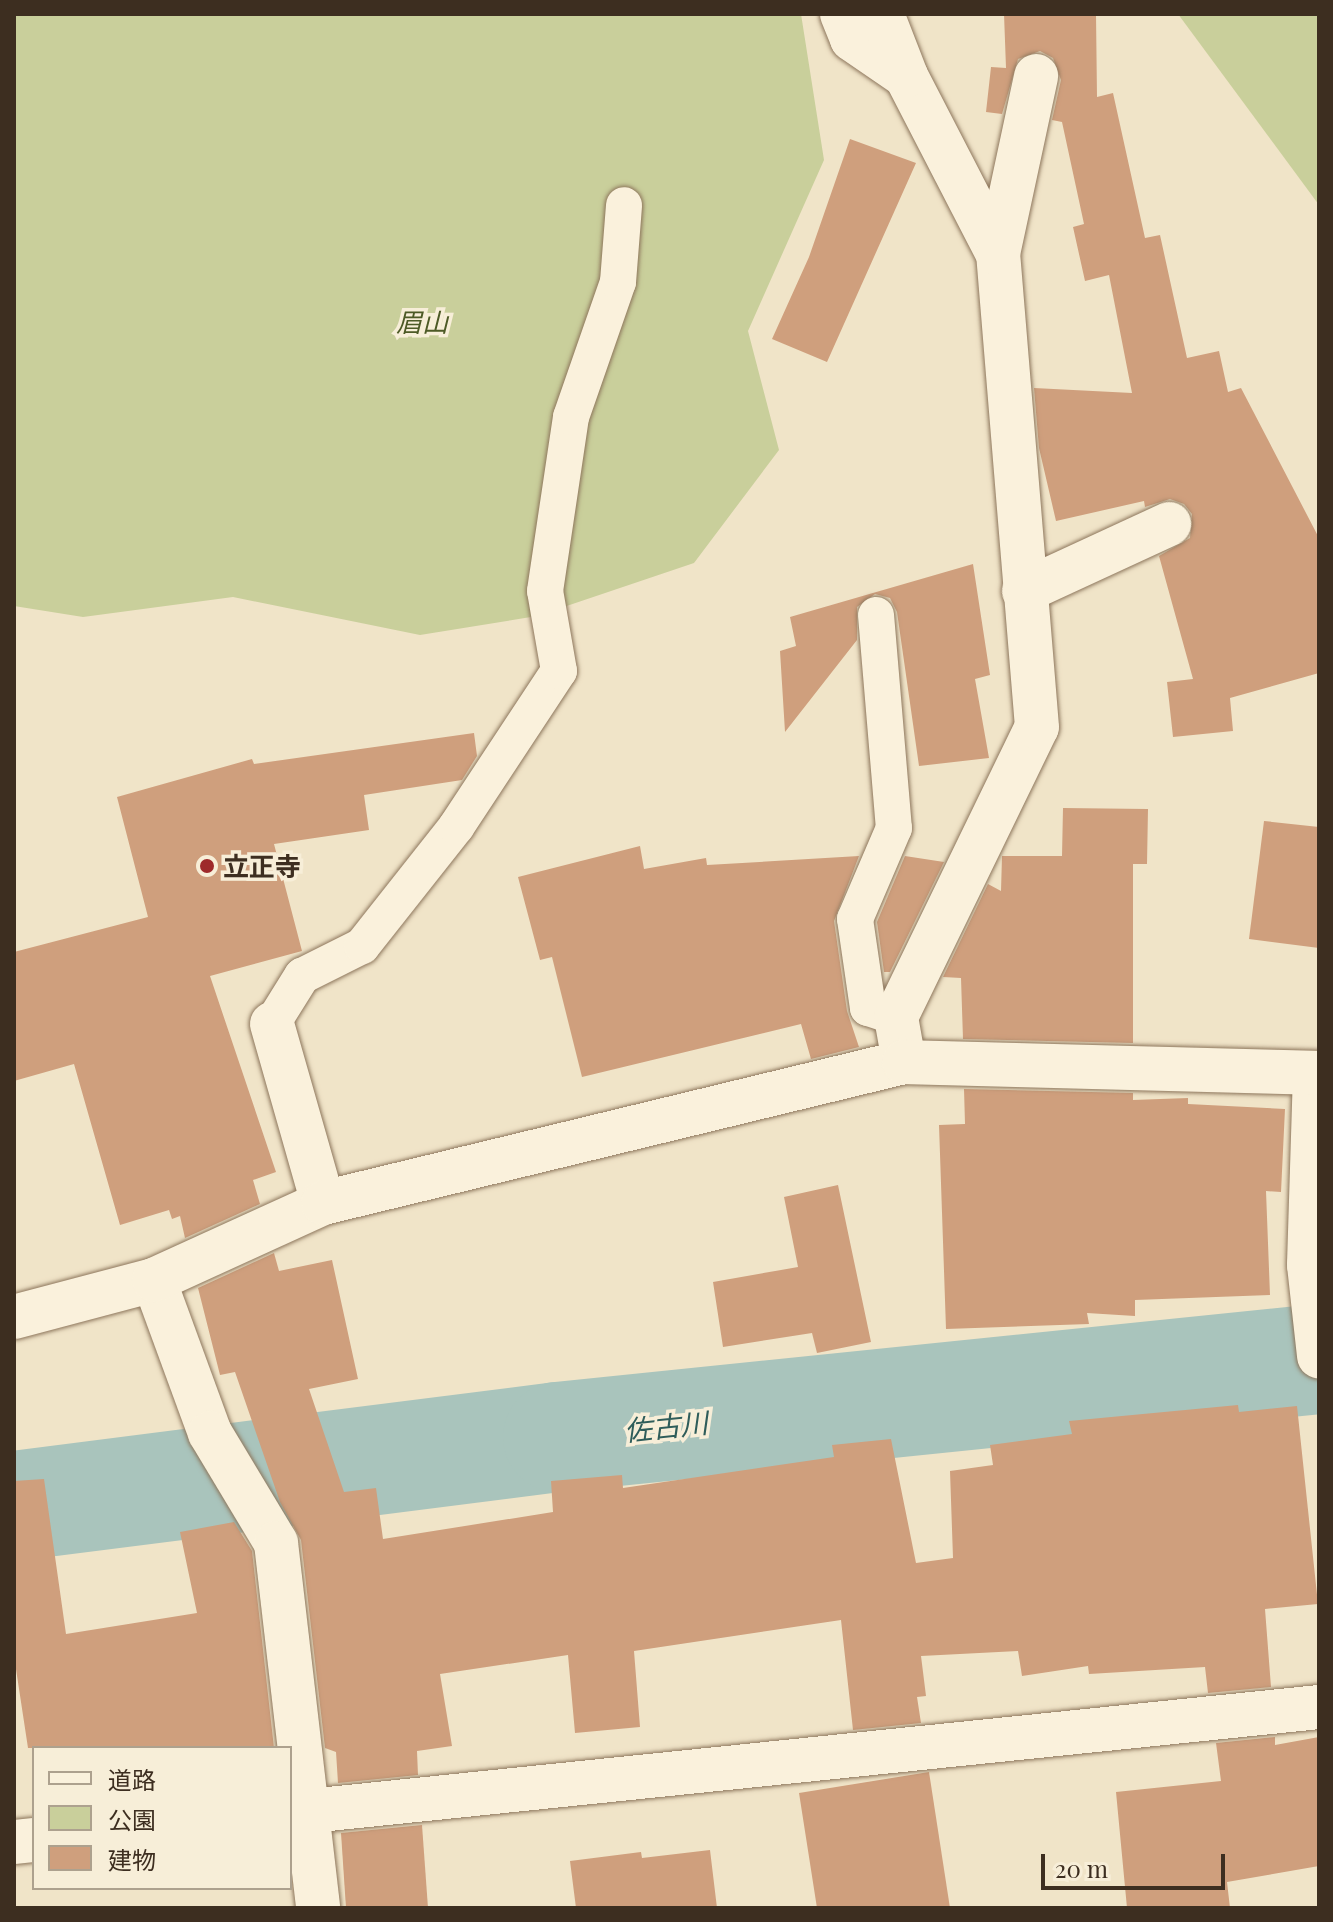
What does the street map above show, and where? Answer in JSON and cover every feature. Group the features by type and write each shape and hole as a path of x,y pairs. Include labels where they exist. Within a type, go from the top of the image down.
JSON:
{"street":[{"path":"842,14 852,39 906,76"},
{"path":"882,14 906,76 998,254"},
{"path":"904,1062 896,1017 1037,727 998,254 1036,76"},
{"path":"1024,591 1169,524"},
{"path":"272,1024 323,1203"},
{"path":"16,1311 154,1280 323,1203 904,1062 1317,1073 1309,1265 1317,1340"},
{"path":"154,1280 210,1433 276,1543 298,1812 318,1908"},
{"path":"298,1812 1319,1707"}],"lane":[{"path":"272,1024 302,976 362,946 456,827 559,671 545,591 571,417 618,282 624,205"},
{"path":"876,615 894,828 855,919 868,1008 896,1017"}],"green space":[{"name":"眉山","path":"14,14 801,14 824,160 748,331 779,450 694,563 537,616 420,635 233,597 83,617 14,606"},
{"path":"1178,14 1319,14 1319,205"}],"building":[{"path":"1004,14 1096,14 1097,97 1113,93 1145,238 1160,235 1187,358 1219,351 1228,392 1241,388 1319,538 1319,673 1230,698 1233,731 1173,737 1167,682 1193,679 1159,556 1190,538 1192,514 1184,504 1170,499 1145,507 1144,501 1056,521 1039,448 1034,388 1132,393 1109,275 1085,281 1073,227 1084,224 1062,122 1052,120 1061,80 1053,58 1040,51 1018,59 1002,114 986,112 991,67 1006,68"},
{"path":"850,139 916,163 827,362 772,339 809,257"},
{"path":"973,564 990,675 975,679 989,758 919,766 897,612 890,598 875,594 857,607 857,640 785,732 780,651 796,646 790,617"},
{"path":"474,733 477,756 462,780 364,795 369,830 274,844 302,951 210,976 276,1172 253,1180 260,1204 185,1238 180,1216 172,1219 169,1210 120,1225 74,1064 14,1081 14,952 148,917 117,797 252,759 254,764"},
{"path":"1063,808 1148,809 1147,864 1133,864 1133,1043 963,1039 961,978 943,977 988,884 1001,891 1002,856 1062,856"},
{"path":"1264,821 1319,827 1319,948 1249,939"},
{"path":"640,846 644,869 706,858 707,865 859,856 834,921 847,1011 859,1047 811,1059 801,1024 582,1077 552,957 540,960 518,877"},
{"path":"905,856 944,862 890,972 884,972 877,922"},
{"path":"964,1089 1133,1093 1133,1100 1188,1098 1188,1104 1285,1109 1281,1192 1266,1191 1270,1295 1135,1300 1135,1316 1087,1313 1089,1324 946,1329 939,1125 965,1124"},
{"path":"838,1185 871,1342 817,1353 812,1333 723,1347 713,1282 798,1267 784,1197"},
{"path":"274,1253 279,1271 332,1260 358,1379 309,1389 344,1492 376,1488 383,1539 553,1512 551,1481 622,1475 623,1488 834,1457 832,1445 891,1439 916,1563 953,1558 950,1471 993,1465 990,1445 1072,1434 1069,1421 1238,1405 1239,1412 1297,1406 1318,1604 1265,1609 1271,1687 1208,1693 1205,1667 1089,1674 1088,1666 1022,1676 1018,1651 921,1656 926,1696 917,1697 921,1723 853,1730 841,1620 634,1651 640,1727 575,1733 568,1655 440,1674 452,1746 417,1751 418,1775 338,1783 336,1752 325,1748 301,1540 280,1502 235,1372 220,1375 198,1288"},
{"path":"44,1479 66,1634 197,1613 180,1532 234,1522 252,1551 274,1746 28,1748 14,1656 14,1481"},
{"path":"1275,1737 1275,1745 1319,1737 1319,1866 1227,1882 1230,1908 1127,1908 1116,1792 1221,1781 1216,1743"},
{"path":"929,1772 950,1908 817,1908 799,1793"},
{"path":"422,1825 428,1908 346,1908 341,1833"},
{"path":"710,1850 717,1908 576,1908 570,1861 641,1852 642,1858"}],"waterway":[{"name":"佐古川","path":"14,1506 558,1437 1319,1359"}],"place":[{"name":"立正寺","path":"207,866"}]}
